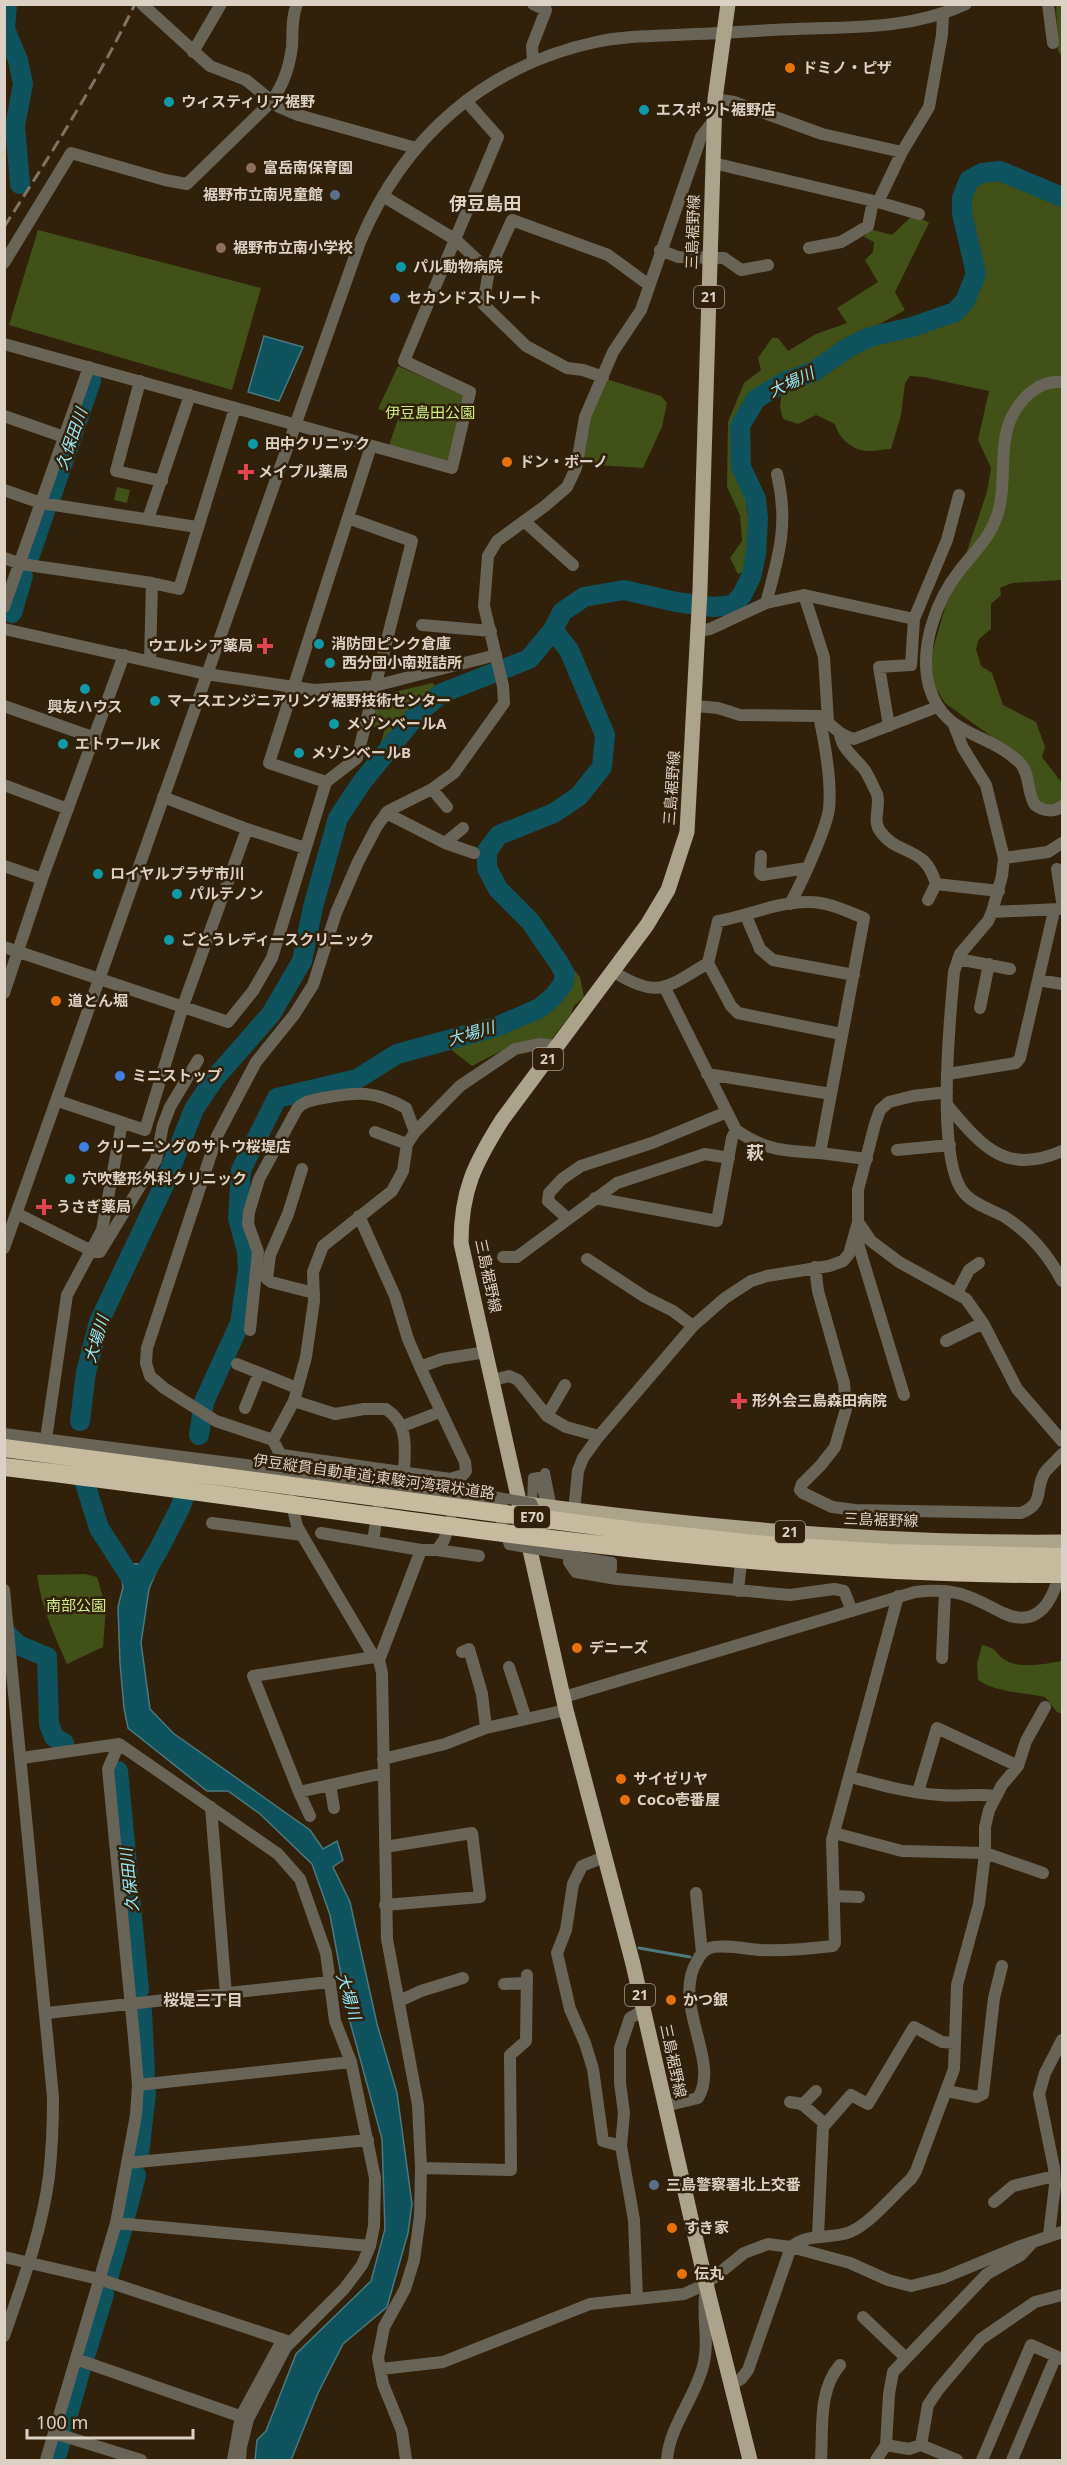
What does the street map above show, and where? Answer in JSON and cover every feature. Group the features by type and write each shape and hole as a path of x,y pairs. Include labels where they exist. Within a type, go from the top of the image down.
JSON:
{"highway":[{"name":"伊豆縦貫自動車道;東駿河湾環状道路","path":"4,1448 635,1531 767,1545 889,1553 1062,1559"},
{"name":"E70","path":"4,1467 166,1486 579,1543 741,1560 909,1571 1061,1576"}],"main road":[{"name":"三島裾野線","path":"724,7 714,99 696,706 689,818 681,854 668,890 657,910 614,972 502,1120 474,1167 468,1185 461,1225 461,1243 492,1380 526,1503 525,1530 565,1703 644,2010 706,2284 733,2384 750,2460"},
{"name":"三島裾野線","path":"526,1503 574,1511 833,1537 1062,1542"},
{"name":"21","path":"525,1530 741,1562 909,1574 1061,1576"}],"street":[{"path":"142,4 193,52 218,70 246,80 279,107 298,116 416,148"},
{"path":"193,52 221,4"},
{"path":"4,263 71,153 165,180 187,184 272,101 286,79 292,44 292,23 297,4"},
{"path":"533,4 546,10 532,46 533,61"},
{"path":"4,1248 11,1221 58,1101 206,674 360,242 394,177 416,148 440,122 488,86 533,61 598,42 723,32 883,26 943,15 966,4"},
{"path":"1048,4 1053,43"},
{"path":"809,248 841,242 868,226 876,202 929,107 942,36 943,15"},
{"path":"714,99 734,102 822,134 902,152"},
{"path":"4,344 452,468 470,392 404,361 498,137 466,102"},
{"path":"406,2460 402,2431 384,2384 378,2358 384,2326 405,2289 414,2260 420,2216 421,2168 418,2105 387,1939 382,1673 377,1659 297,1526 282,1455 273,1440 216,1421 150,1376 146,1363 147,1347 217,1136 256,1062 294,1015 313,985 343,895 358,862 386,813 432,789 454,773 504,703 503,686 484,606 488,556 497,541 567,487 576,468 585,417 613,352 641,310 701,137 714,120"},
{"path":"713,163 919,214"},
{"path":"383,196 456,240 489,271"},
{"path":"603,377 583,370 567,368 526,346 483,304 489,271 512,220 608,255 649,285"},
{"path":"660,250 678,257 724,258 741,270 768,265"},
{"path":"4,607 89,367"},
{"path":"140,381 116,471 162,481"},
{"path":"1062,382 1053,381 1024,397 1008,424 1000,506 987,539 958,572 935,617 929,637 926,665 929,685 937,707 954,725 991,742 1019,762 1025,770 1029,793 1035,805 1049,811 1062,806"},
{"path":"148,519 190,395"},
{"path":"4,558 21,564 152,583 178,589 235,408"},
{"path":"4,416 64,437"},
{"path":"326,782 269,764 371,446"},
{"path":"766,603 779,556 784,513 777,474"},
{"path":"4,490 41,503 197,527"},
{"path":"911,665 914,619 947,540 959,495"},
{"path":"4,947 228,1022 252,991 272,958 326,782 357,758 412,541 348,518"},
{"path":"524,521 573,565"},
{"path":"150,661 152,583"},
{"path":"790,904 807,868 829,809 828,757 824,719 824,657 804,595"},
{"path":"698,629 710,629 766,603 804,595 914,619"},
{"path":"422,626 491,631"},
{"path":"6,632 206,674 314,690 374,686 496,655"},
{"path":"4,993 42,879 124,655"},
{"path":"889,726 879,667 926,665"},
{"path":"4,706 95,738"},
{"path":"696,706 718,708 740,715 824,719 840,735 854,740 937,707"},
{"path":"954,725 963,748 986,784 1004,858 999,891 992,912 958,959 954,972 947,1092 951,1167 957,1184 966,1197 1005,1217 1039,1244 1062,1281"},
{"path":"840,735 842,743 864,770 876,794 879,802 876,819 880,831 900,847 926,861 936,884"},
{"path":"4,785 68,809"},
{"path":"432,789 447,807"},
{"path":"163,797 247,830 305,848"},
{"path":"386,813 445,843 474,853"},
{"path":"445,843 463,828"},
{"path":"58,1101 145,1130 183,1006 247,830"},
{"path":"1004,858 1048,852 1062,843"},
{"path":"761,856 760,873 762,875 807,868"},
{"path":"4,866 42,879"},
{"path":"948,1074 1018,1061 1038,980 1060,907 1057,869"},
{"path":"936,884 999,891"},
{"path":"928,900 936,884"},
{"path":"820,1153 864,918 811,902 790,904 718,921 708,963 731,1006 738,1013 841,1034"},
{"path":"992,912 1060,907"},
{"path":"746,916 760,949 773,960 854,975"},
{"path":"958,959 1010,969"},
{"path":"614,972 638,986 648,989 665,988 708,963"},
{"path":"980,1008 989,964"},
{"path":"1038,980 1062,984"},
{"path":"665,988 736,1130 752,1141 780,1151 867,1159"},
{"path":"273,1440 294,1401 306,1357 314,1293 314,1272 323,1246 392,1191 403,1171 407,1144 415,1132 460,1086 515,1049 539,1044 557,1047"},
{"path":"11,1221 100,1252 156,1160 163,1125 170,1107 198,1060"},
{"path":"707,1074 831,1095"},
{"path":"250,1330 258,1252 248,1224 249,1212 259,1179 302,1103 356,1092 385,1098 406,1108 415,1132"},
{"path":"904,1395 859,1247 858,1190 880,1110 889,1102 913,1096 947,1092"},
{"path":"947,1105 985,1147 1000,1157 1036,1160 1062,1151"},
{"path":"567,1218 548,1201 548,1197 562,1179 581,1166 652,1143 727,1112"},
{"path":"46,1439 67,1294 102,1230 122,1123"},
{"path":"595,1198 717,1221 736,1130"},
{"path":"375,1132 407,1144"},
{"path":"897,1150 950,1145"},
{"path":"503,1257 517,1257 617,1183 705,1154 729,1158"},
{"path":"302,1169 288,1214 270,1255 267,1279 314,1293"},
{"path":"282,1455 450,1479 463,1475 466,1471 465,1462 420,1367 408,1339 395,1296 359,1216"},
{"path":"574,1511 578,1471 583,1458 693,1326 725,1298 751,1281 843,1261 849,1254 858,1222"},
{"path":"858,1222 871,1241 898,1262 966,1299 982,1323 1017,1389 1062,1441"},
{"path":"588,1260 645,1297 673,1311 693,1326"},
{"path":"957,1293 969,1270 979,1263"},
{"path":"815,1267 818,1291 844,1383 846,1409 835,1447 802,1484 800,1490 803,1493 832,1507 855,1510 1021,1513 1031,1509 1037,1501 1044,1474 1062,1454"},
{"path":"946,1341 982,1323"},
{"path":"420,1367 442,1359 486,1352"},
{"path":"237,1364 297,1388"},
{"path":"245,1408 260,1373"},
{"path":"492,1380 509,1376 518,1380 547,1416 567,1427 599,1436"},
{"path":"547,1416 565,1385"},
{"path":"294,1401 335,1414 364,1409 386,1409 403,1426 404,1472"},
{"path":"403,1426 440,1412"},
{"path":"4,1434 337,1476 526,1503"},
{"path":"4,1462 222,1487 525,1530"},
{"path":"337,1476 339,1462"},
{"path":"526,1503 533,1478 539,1477 546,1504 551,1503 545,1473"},
{"path":"556,1553 526,1503 487,1493 509,1545 556,1553 612,1562 612,1569 575,1564"},
{"path":"373,1541 378,1508"},
{"path":"437,1550 444,1540 452,1519"},
{"path":"212,1523 302,1535"},
{"path":"321,1533 421,1550 479,1556"},
{"path":"570,1537 569,1562 576,1572 617,1579 790,1595 834,1589 844,1592 852,1611"},
{"path":"377,1659 421,1550"},
{"path":"383,1759 445,1744 486,1728 526,1719 565,1703 713,1654 898,1596 930,1590 945,1591 964,1594 1006,1615 1020,1618 1033,1615 1043,1610 1054,1594 1061,1576 1062,1559"},
{"path":"738,1591 741,1562"},
{"path":"4,1590 47,2013 53,2097 49,2176 29,2262 4,2337"},
{"path":"942,1659 945,1591"},
{"path":"665,2106 698,2098 702,2089 702,2061 691,2010 689,1988 692,1969 702,1953 712,1947 783,1950 832,1946 835,1942 835,1896 831,1852 834,1833 851,1777 898,1596"},
{"path":"462,1652 469,1649 482,1694 486,1728"},
{"path":"310,1816 253,1676 377,1659"},
{"path":"509,1667 526,1719"},
{"path":"733,2384 741,2379 748,2370 791,2247 802,2239 842,2234 858,2227 911,2179 954,2069 957,1985 979,1904 985,1853 985,1827 996,1796 1018,1766 1026,1741 1045,1707"},
{"path":"918,1792 937,1728 1018,1766"},
{"path":"22,1758 119,1744 278,1854 300,1879 326,1953 335,2021 351,2062 375,2178 374,2226 370,2246 362,2265 344,2289 284,2344 265,2383 244,2417 232,2460"},
{"path":"46,2460 116,2223 136,2115 138,2085 108,1769 119,1744"},
{"path":"299,1792 384,1773"},
{"path":"851,1777 903,1791 941,1795 978,1793 996,1796"},
{"path":"330,1785 334,1808"},
{"path":"211,1807 226,1995"},
{"path":"385,1847 472,1833 480,1897 386,1905"},
{"path":"834,1833 902,1851 985,1853 1043,1873"},
{"path":"604,1857 582,1866 573,1884 566,1930 557,1953 570,2009 585,2043 593,2069 603,2141 621,2146"},
{"path":"696,1893 702,1953"},
{"path":"835,1896 859,1897"},
{"path":"947,2091 977,2097 983,2094 994,1998 1002,1965"},
{"path":"399,2001 421,1991 463,1978"},
{"path":"421,2168 511,2170 510,2055 526,2041 527,1979 504,1984"},
{"path":"47,2013 329,1982"},
{"path":"638,2299 634,2220 621,2146 624,2113 620,2083 620,2048 630,2018 644,2010"},
{"path":"818,2236 822,2141 825,2124 851,2095 868,2104 914,2027 942,2042 955,2043"},
{"path":"1049,2235 1054,2176 1039,2094 1045,2073 1062,2040"},
{"path":"138,2085 351,2062"},
{"path":"816,2091 796,2104 825,2124"},
{"path":"127,2163 368,2140"},
{"path":"994,2202 1013,2186 1054,2176"},
{"path":"116,2223 370,2246"},
{"path":"381,2369 443,2362 579,2307 603,2302 684,2294 706,2284 728,2264 754,2248 768,2244 791,2247 850,2263 888,2280 911,2286 943,2278 1049,2235 1062,2232"},
{"path":"876,2460 886,2445 893,2372 931,2335 987,2274 1021,2255 1033,2242"},
{"path":"4,2257 99,2279 284,2344"},
{"path":"667,2460 677,2427 704,2366 703,2307 706,2284"},
{"path":"921,2445 928,2405 981,2339 1035,2302 1062,2295"},
{"path":"863,2317 906,2358"},
{"path":"982,2460 1031,2345 1059,2357 1012,2460"},
{"path":"76,2359 244,2417"},
{"path":"820,2460 828,2383 840,2365"},
{"path":"240,2460 244,2417"},
{"path":"54,2433 141,2460"},
{"path":"886,2445 909,2449 921,2445 957,2460"}],"green space":[{"path":"1056,5 1062,5 1062,57 1058,50"},
{"path":"1000,175 1062,202 1062,580 1012,583 1000,588 1001,595 991,604 991,629 979,639 976,649 981,666 992,673 1003,705 1036,722 1045,747 1042,757 1062,783 1062,801 1049,807 1037,800 1024,760 945,703 934,685 929,663 946,604 956,584 987,492 991,468 978,440 989,391 910,376 905,383 901,415 891,449 874,451 865,451 848,444 840,435 835,424 816,415 798,424 783,419 780,407 781,396 859,348 947,318 970,304 979,279 973,261 966,215 970,190 981,181"},
{"path":"914,214 929,223 895,292 905,310 786,376 765,385 759,395 746,402 743,455 752,555 748,566 738,574 730,558 742,541 740,515 727,487 728,422 744,383 761,370 758,358 772,338 778,338 788,351 816,334 847,323 837,308 878,282 865,260 873,252 874,242 864,237 870,229 892,235"},
{"path":"38,230 261,288 232,390 9,325"},
{"name":"伊豆島田公園","path":"398,366 466,396 450,459 445,462 388,448 399,416 378,409"},
{"path":"606,379 661,396 667,403 662,427 643,468 582,464 583,437"},
{"path":"117,487 130,490 127,503 114,500"},
{"path":"432,683 437,687 375,761 385,729 366,726 378,696"},
{"path":"570,972 576,972 580,977 584,997 574,1006 571,1014 552,1039 516,1043 472,1066 450,1049 456,1042 484,1036 522,1020 538,1016 557,999 568,981 567,975"},
{"name":"南部公園","path":"85,1574 97,1577 106,1607 103,1647 67,1664 45,1609 37,1575"},
{"path":"982,1645 993,1649 1011,1663 1033,1665 1061,1661 1062,1714 1057,1712 1045,1697 1002,1690 978,1680 977,1664"}],"water":[{"path":"264,336 303,347 279,401 248,392"},
{"path":"119,1563 159,1565 149,1589 141,1643 150,1709 173,1733 310,1830 323,1849 337,1841 343,1860 333,1867 350,1902 377,2024 397,2093 412,2204 408,2233 387,2307 343,2344 318,2393 291,2460 255,2460 257,2440 266,2431 296,2354 371,2281 385,2229 382,2139 349,2018 330,1915 312,1864 260,1814 228,1791 207,1791 128,1728 120,1663 118,1607 123,1587"}],"waterway":[{"name":"久保田川","path":"7,4 5,29 18,60 23,84 15,126 20,184"},
{"name":"大場川","path":"80,1421 86,1372 99,1322 164,1185 194,1109 215,1078 271,1014 302,961 313,907 338,818 362,782 419,712 442,693 529,659 553,630 562,612 584,597 624,590 676,602 713,607 733,605 742,595 751,577 756,554 758,518 756,499 741,467 740,426 756,399 784,382 813,372 849,347 870,337 912,327 955,312 965,301 976,274 962,213 962,198 969,180 982,173 1000,171 1062,197"},
{"name":"久保田川","path":"51,497 91,381"},
{"name":"久保田川","path":"30,555 45,511"},
{"name":"久保田川","path":"12,613 23,576"},
{"name":"大場川","path":"199,1435 204,1402 240,1323 248,1269 247,1252 238,1218 241,1170 277,1098 357,1079 397,1054 496,1027 540,1008 563,984 565,974 559,963 530,921 498,889 487,868 487,851 499,835 554,813 579,796 602,767 605,735 569,650 553,630"},
{"name":"大場川","path":"83,1477 99,1528 135,1584"},
{"name":"大場川","path":"136,1588 159,1549 187,1489"},
{"name":"久保田川","path":"4,1631 18,1645 47,1657 49,1724 54,1737 64,1743"},
{"name":"久保田川","path":"118,1771 139,1990"},
{"path":"639,1948 690,1957"},
{"name":"久保田川","path":"142,2012 145,2073"},
{"name":"久保田川","path":"139,2154 146,2093"},
{"name":"久保田川","path":"126,2214 136,2175"},
{"name":"久保田川","path":"109,2275 122,2230"},
{"name":"久保田川","path":"85,2356 104,2294"},
{"name":"久保田川","path":"65,2425 82,2365"},
{"name":"久保田川","path":"55,2460 60,2444"}],"railway":[{"path":"4,227 89,90 135,4"}],"place":[{"name":"ドミノ・ピザ","path":"790,68"},
{"name":"ウィスティリア裾野","path":"169,102"},
{"name":"エスポット裾野店","path":"644,110"},
{"name":"富岳南保育園","path":"251,168"},
{"name":"裾野市立南児童館","path":"335,195"},
{"name":"裾野市立南小学校","path":"221,248"},
{"name":"パル動物病院","path":"401,267"},
{"name":"セカンドストリート","path":"395,298"},
{"name":"田中クリニック","path":"253,444"},
{"name":"ドン・ボーノ","path":"507,462"},
{"name":"メイプル薬局","path":"246,472"},
{"name":"消防団ピンク倉庫","path":"319,644"},
{"name":"ウエルシア薬局","path":"265,646"},
{"name":"西分団小南班詰所","path":"330,663"},
{"name":"興友ハウス","path":"85,689"},
{"name":"マースエンジニアリング裾野技術センター","path":"155,701"},
{"name":"メゾンベールA","path":"334,724"},
{"name":"エトワールK","path":"63,744"},
{"name":"メゾンベールB","path":"299,753"},
{"name":"ロイヤルプラザ市川","path":"98,874"},
{"name":"パルテノン","path":"177,894"},
{"name":"ごとうレディースクリニック","path":"169,940"},
{"name":"道とん堀","path":"56,1001"},
{"name":"ミニストップ","path":"120,1076"},
{"name":"クリーニングのサトウ桜堤店","path":"84,1147"},
{"name":"穴吹整形外科クリニック","path":"70,1179"},
{"name":"うさぎ薬局","path":"44,1207"},
{"name":"形外会三島森田病院","path":"739,1401"},
{"name":"デニーズ","path":"577,1648"},
{"name":"サイゼリヤ","path":"621,1779"},
{"name":"CoCo壱番屋","path":"625,1800"},
{"name":"かつ銀","path":"671,2000"},
{"name":"三島警察署北上交番","path":"654,2185"},
{"name":"すき家","path":"672,2228"},
{"name":"伝丸","path":"682,2274"}],"district":[{"name":"伊豆島田","path":"485,204"},
{"name":"萩","path":"755,1153"},
{"name":"桜堤三丁目","path":"203,2000"}]}
